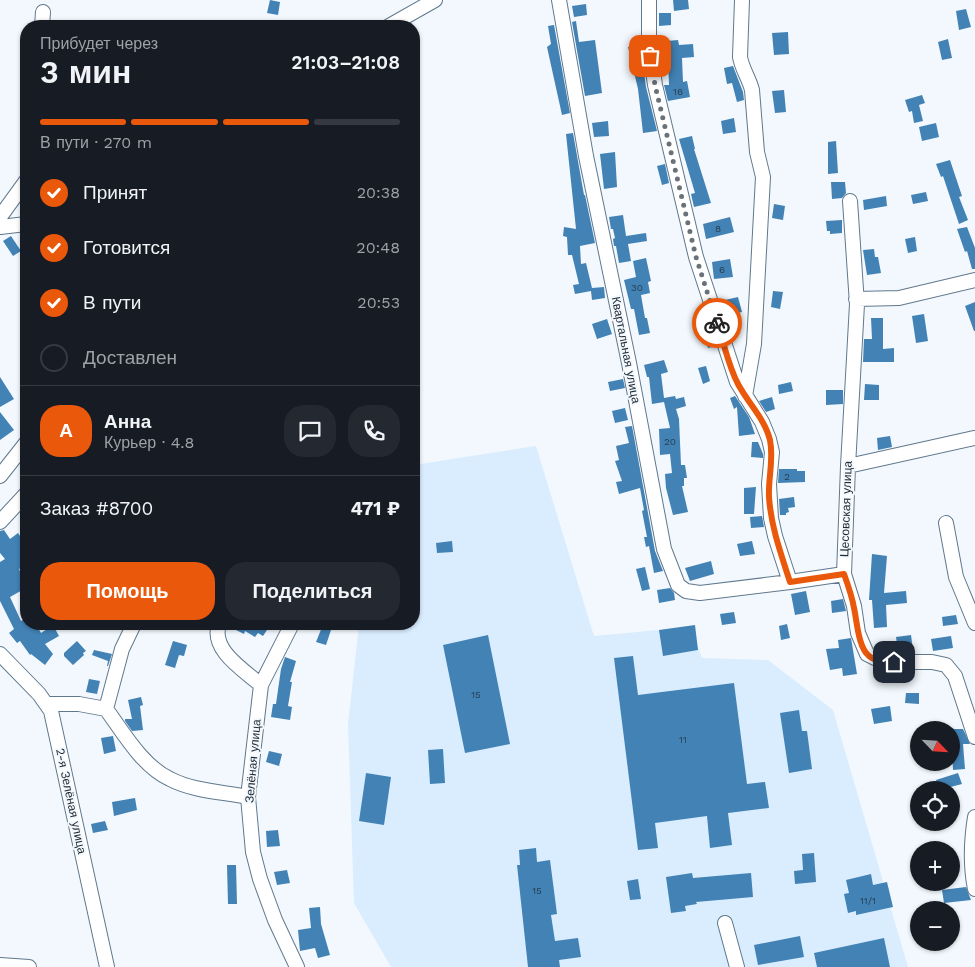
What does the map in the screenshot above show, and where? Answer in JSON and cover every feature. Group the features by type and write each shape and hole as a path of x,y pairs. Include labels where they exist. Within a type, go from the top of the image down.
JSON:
{"street":[{"path":"400,20 435,0"},
{"name":"Квартальная улица","path":"559,0 586,156 629,363 664,549 676,580 682,589 696,593 844,574"},
{"path":"649,0 649,42 655,85 696,257 734,375 762,422 769,439 772,452 769,484 771,518 790,582"},
{"path":"742,0 741,66 752,90 757,152 763,178 754,344 745,396"},
{"path":"42,20 43,12"},
{"path":"0,217 20,189"},
{"name":"Цесовская улица","path":"850,200 856,299 844,574 854,606 858,632 866,654 883,662 932,662 946,666 954,676 975,737"},
{"path":"0,227 20,225"},
{"path":"856,299 899,298 975,280"},
{"path":"848,466 974,438"},
{"path":"0,476 20,451"},
{"path":"0,522 20,500"},
{"path":"946,523 956,577 975,623"},
{"path":"106,709 124,644 131,630"},
{"path":"218,630 221,647 261,685 289,630"},
{"name":"2-я Зелёная улица","path":"0,654 47,704 54,719 107,967"},
{"name":"Зелёная улица","path":"261,685 248,797 253,852 260,879 275,920 297,967"},
{"path":"47,704 79,704 106,709 142,756 161,774 178,783 248,797"},
{"path":"975,817 971,864 975,889"},
{"path":"725,923 737,967"},
{"path":"0,965 29,967"}],"shaded area":[{"path":"536,446 594,636 691,627 702,658 768,660 833,710 908,967 391,967 354,903 348,724 358,630 420,630 420,464"}],"building":[{"path":"270,0 280,2 278,15 267,13"},
{"path":"673,0 688,0 689,9 674,11"},
{"path":"586,4 587,15 574,17 572,6"},
{"path":"966,9 971,27 959,30 956,11"},
{"path":"659,13 671,13 671,25 659,26"},
{"path":"576,21 579,42 595,40 602,93 585,96 572,22"},
{"path":"554,25 570,113 562,115 547,47 551,44 548,26"},
{"path":"788,32 789,54 774,55 772,33"},
{"path":"948,39 952,58 942,60 938,42"},
{"path":"678,40 679,45 693,44 694,57 682,58 683,82 687,81 690,97 668,101 664,85 669,85 667,41"},
{"path":"640,44 646,87 657,131 643,133 638,89 628,47"},
{"path":"733,66 743,92 744,100 737,102 732,83 727,84 724,68"},
{"path":"784,90 786,112 775,113 772,91"},
{"path":"922,95 925,103 919,105 923,121 914,123 912,111 909,112 905,100"},
{"path":"734,118 736,132 723,134 721,121"},
{"path":"608,121 609,136 594,137 592,123"},
{"path":"936,123 939,137 922,141 919,127"},
{"path":"573,133 595,243 580,246 581,264 586,263 592,288 604,287 605,298 592,300 591,291 575,294 573,285 579,284 572,255 568,255 567,237 563,236 564,227 576,229 566,134"},
{"path":"692,136 694,149 711,203 694,207 691,194 695,193 679,139"},
{"path":"836,141 838,173 828,174 828,142"},
{"path":"615,152 617,187 604,189 600,154"},
{"path":"950,160 962,196 959,197 968,220 959,224 943,176 941,177 936,164"},
{"path":"665,164 669,183 662,185 657,166"},
{"path":"831,182 845,182 846,193 842,198 832,199"},
{"path":"926,192 928,201 913,204 911,195"},
{"path":"886,196 887,206 864,210 863,200"},
{"path":"774,204 785,206 783,220 772,218"},
{"path":"623,215 626,236 646,233 647,241 628,244 631,261 619,263 609,217"},
{"path":"730,217 734,232 706,239 703,224"},
{"path":"842,220 842,233 830,234 830,231 827,231 826,221"},
{"path":"967,227 975,248 975,269 972,269 967,251 965,252 957,229"},
{"path":"11,236 20,252 13,256 3,241"},
{"path":"915,237 917,251 908,253 905,239"},
{"path":"874,249 875,257 878,257 881,273 867,275 863,250"},
{"path":"646,258 651,281 648,282 650,293 641,295 650,333 639,335 634,309 631,309 624,280 636,277 633,261"},
{"path":"730,259 733,277 714,279 712,262"},
{"path":"773,291 783,292 780,309 771,307"},
{"path":"738,297 742,312 729,315 725,300"},
{"path":"975,302 975,331 974,331 965,306"},
{"path":"704,310 716,346 708,348 698,312"},
{"path":"924,314 928,341 916,343 912,316"},
{"path":"871,318 883,318 883,349 894,348 894,362 863,362 864,339 872,339"},
{"path":"607,319 612,334 597,339 592,324"},
{"path":"664,360 668,372 661,374 664,398 675,396 676,399 684,397 686,406 676,409 679,419 681,465 685,465 687,478 684,478 684,486 682,486 688,512 673,515 666,488 665,474 672,473 670,454 660,455 659,429 670,428 664,402 652,404 649,377 647,377 644,365"},
{"path":"706,366 710,381 703,384 698,368"},
{"path":"0,377 14,399 0,407"},
{"path":"623,379 625,388 610,391 608,382"},
{"path":"791,382 793,391 779,394 778,385"},
{"path":"865,384 879,385 879,400 864,400"},
{"path":"826,390 843,390 843,404 826,405"},
{"path":"735,396 749,417 755,434 739,436 737,407 734,409 730,398"},
{"path":"772,397 775,409 766,412 759,401"},
{"path":"625,408 628,420 615,423 612,411"},
{"path":"0,412 14,430 0,440"},
{"path":"632,426 655,551 663,571 654,573 649,546 646,547 644,537 647,537 640,488 619,494 616,482 622,481 615,461 619,460 616,446 629,443 625,427"},
{"path":"890,436 892,447 878,450 877,438"},
{"path":"752,442 758,442 763,458 751,457"},
{"path":"779,469 805,471 805,482 778,483"},
{"path":"756,487 754,514 744,514 744,488"},
{"path":"794,497 795,507 788,508 789,512 786,515 780,515 779,499"},
{"path":"762,516 764,527 751,528 750,517"},
{"path":"4,530 10,539 18,533 20,536 20,591 10,597 20,619 20,630 39,630 41,633 46,630 56,630 59,636 45,644 53,654 45,665 30,655 20,641 17,643 9,633 14,629 0,601 0,562 5,559 0,553 0,531"},
{"path":"452,541 453,552 437,553 436,543"},
{"path":"752,541 755,554 740,556 737,544"},
{"path":"872,554 887,556 884,593 906,591 907,603 886,605 887,627 874,628 872,600 869,600"},
{"path":"711,561 714,574 690,581 685,568"},
{"path":"645,567 650,589 642,591 636,569"},
{"path":"670,588 674,593 675,600 659,603 657,590"},
{"path":"806,591 810,612 795,615 791,594"},
{"path":"843,599 846,611 832,613 831,601"},
{"path":"734,612 736,623 722,625 720,614"},
{"path":"956,615 958,624 943,626 942,617"},
{"path":"787,624 790,638 781,640 779,626"},
{"path":"695,625 698,650 663,656 659,630"},
{"path":"236,630 267,630 263,636 258,633 255,637 245,631 244,634"},
{"path":"321,630 331,630 326,645 316,642"},
{"path":"488,635 510,744 465,753 443,645"},
{"path":"911,635 913,650 898,651 896,637"},
{"path":"951,636 953,648 933,651 931,639"},
{"path":"851,638 857,674 843,676 842,668 830,670 826,649 839,648 838,640"},
{"path":"77,641 86,651 73,665 64,656 64,653"},
{"path":"173,641 187,645 184,656 179,655 175,668 165,665"},
{"path":"94,650 112,654 108,666 108,661 92,655"},
{"path":"633,656 638,695 734,683 747,784 765,782 769,808 728,813 732,845 710,848 707,816 655,823 658,848 638,850 614,658"},
{"path":"285,657 296,661 290,682 292,682 288,706 292,707 290,720 271,717 273,704 276,704 281,669"},
{"path":"89,679 100,681 97,694 86,692"},
{"path":"906,693 919,693 919,704 905,703"},
{"path":"141,697 143,705 140,706 143,730 132,731 125,721 125,719 132,719 128,700"},
{"path":"890,706 892,721 874,724 871,709"},
{"path":"799,710 802,731 807,731 812,769 789,773 780,713"},
{"path":"960,729 963,729 970,744 963,744 965,769 960,769"},
{"path":"113,736 116,751 104,754 101,738"},
{"path":"443,749 445,783 430,784 428,750"},
{"path":"269,751 282,754 279,766 266,762"},
{"path":"366,773 391,777 384,825 359,821"},
{"path":"958,773 962,784 960,785 960,781 936,780"},
{"path":"135,798 137,810 114,816 112,802"},
{"path":"105,821 108,830 93,833 91,824"},
{"path":"278,830 280,846 267,847 266,831"},
{"path":"536,848 537,862 550,860 557,914 551,915 555,941 578,938 581,957 559,960 560,967 528,967 517,865 520,865 519,850"},
{"path":"814,853 816,882 795,884 794,871 803,870 802,854"},
{"path":"227,865 236,865 237,904 228,904"},
{"path":"287,870 290,883 277,885 274,872"},
{"path":"692,873 693,878 751,873 753,897 696,902 697,904 685,906 686,911 671,913 666,877"},
{"path":"871,874 873,885 887,882 893,907 856,915 856,911 848,913 844,894 849,893 846,880"},
{"path":"638,879 641,899 630,900 627,881"},
{"path":"966,887 971,900 944,901 942,891 960,891 960,888"},
{"path":"320,907 321,924 330,955 318,958 315,948 300,951 298,930 311,928 309,908"},
{"path":"800,936 804,957 758,965 754,945"},
{"path":"884,938 890,967 817,967 814,953"}],"way so far":[{"path":"650,56 655,85 696,257 717,323"}],"route":[{"path":"717,323 737,382 766,429 769,439 772,452 769,484 771,518 790,582 844,574 854,606 858,632 866,654 878,661 894,662"}]}
